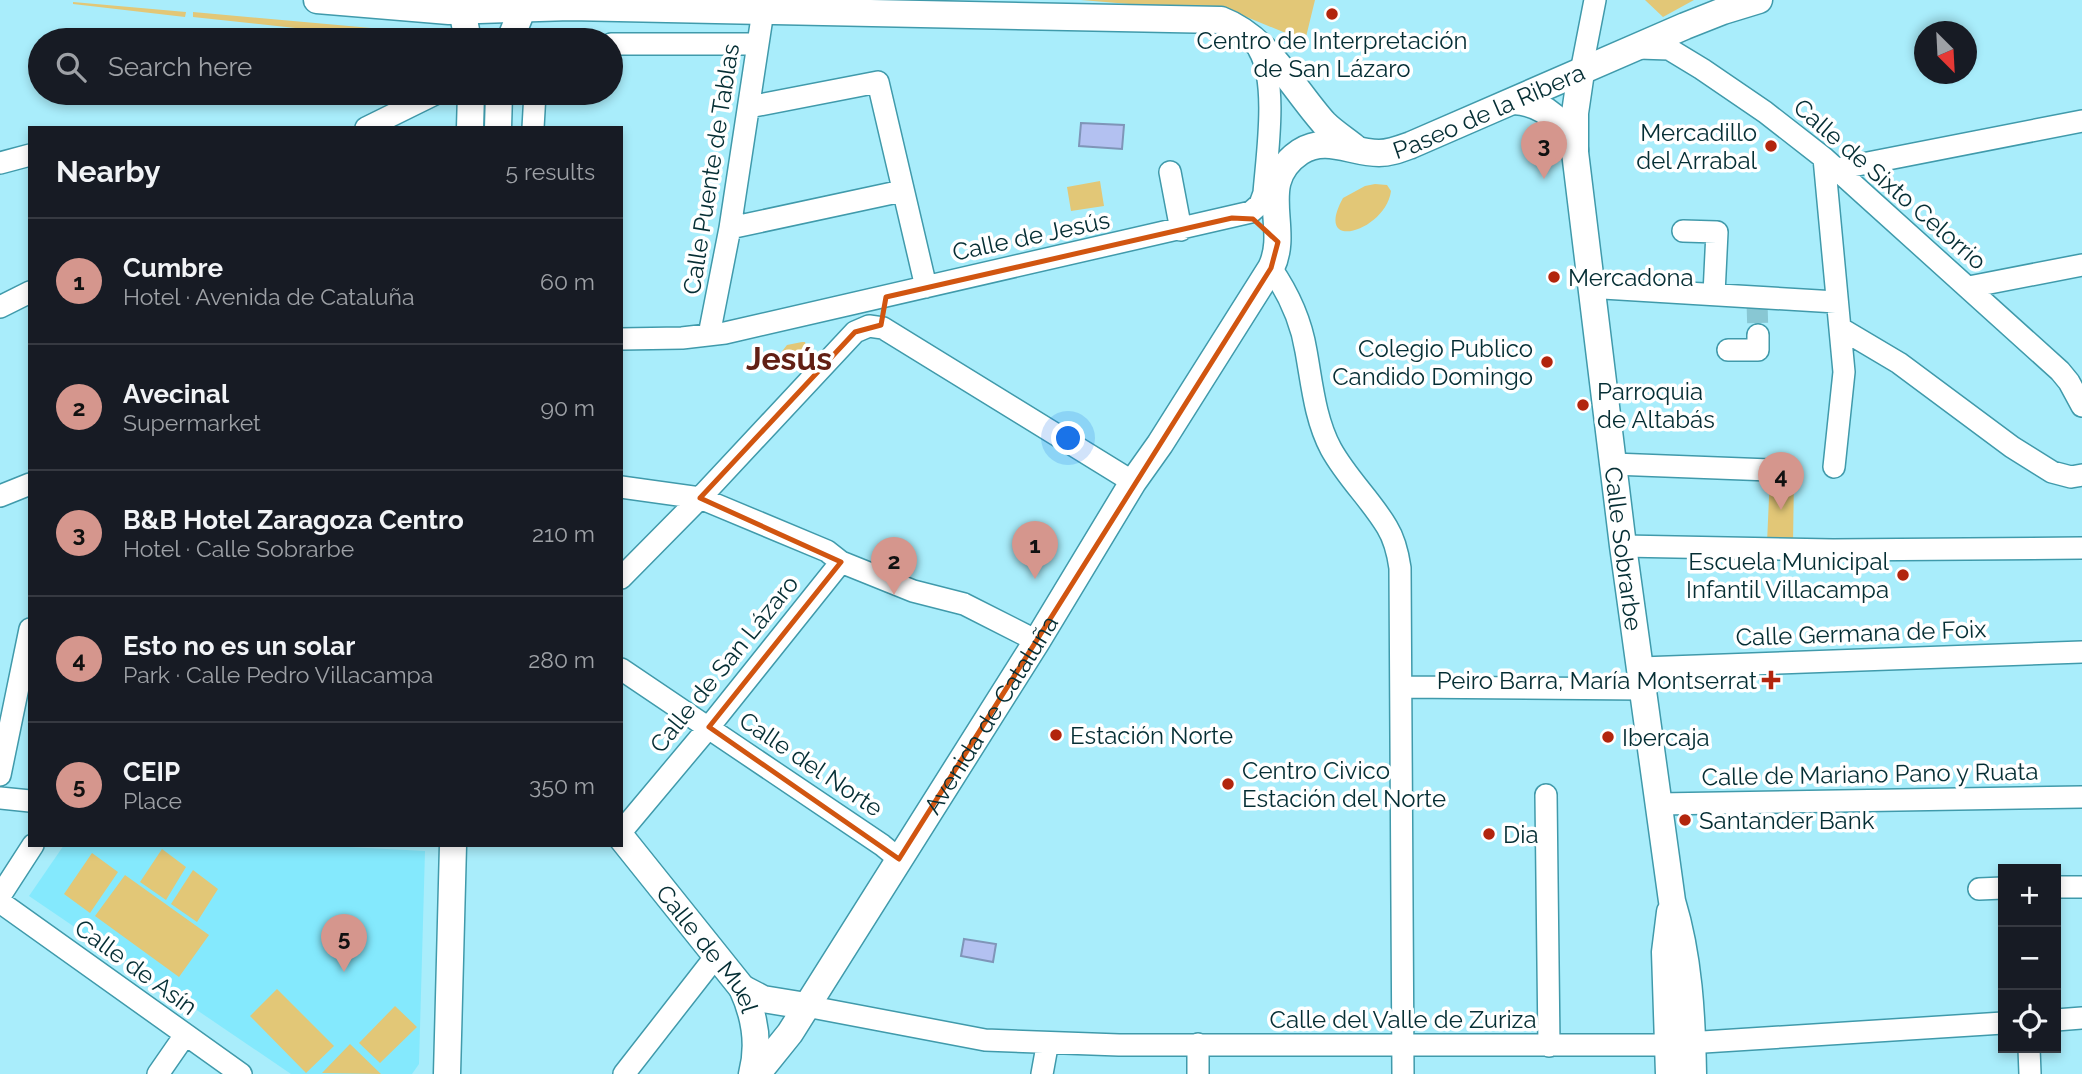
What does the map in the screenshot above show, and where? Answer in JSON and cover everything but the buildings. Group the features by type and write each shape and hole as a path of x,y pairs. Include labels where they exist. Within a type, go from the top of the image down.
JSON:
{"main road":[{"name":"Paseo de la Ribera","path":"317,0 1221,20 1241,29 1283,69 1323,121 1355,148 1368,152 1393,151 1514,102 1723,10 1759,0"},
{"path":"515,28 524,4"},
{"path":"461,5 466,28"},
{"name":"Calle Sobrarbe","path":"1581,72 1575,113 1575,152 1623,546 1672,901 1665,953 1681,1044"},
{"name":"Calle Sobrarbe","path":"1514,102 1528,103 1553,115 1566,130 1575,152"},
{"path":"470,126 471,105"},
{"path":"498,126 499,105"},
{"name":"Avenida de Cataluña","path":"755,1074 790,1033 1037,641 1133,482 1271,268 1278,242 1276,185 1290,160 1309,147 1340,145 1355,148"},
{"name":"Calle de Muel","path":"623,840 742,988 756,1035 755,1074"},
{"path":"447,1074 453,847"},
{"path":"742,988 763,999 806,1006"},
{"path":"1669,1074 1681,1044"},
{"path":"1681,1044 1693,1074"}],"street":[{"path":"1581,72 1595,0"},
{"name":"Calle Puente de Tablas","path":"709,335 730,228 763,11"},
{"path":"1244,216 1260,204 1264,193 1269,94 1267,67 1252,39"},
{"path":"623,44 758,44"},
{"name":"Calle de Sixto Celorrio","path":"1633,48 1669,49 1729,87 1830,164 2060,371 2082,406"},
{"path":"749,107 878,82 926,287"},
{"path":"370,126 413,105"},
{"path":"533,126 534,105"},
{"path":"1834,467 1844,372 1836,302 1830,164 2082,121"},
{"path":"0,163 28,156"},
{"path":"1170,172 1181,230"},
{"path":"730,228 902,191"},
{"path":"1244,216 1263,224 1278,242"},
{"name":"Calle de Jesús","path":"623,340 709,335 1244,216"},
{"path":"1684,232 1717,232 1714,294"},
{"path":"1969,287 2082,265"},
{"path":"1271,268 1295,311 1306,350 1316,408 1330,447 1387,527 1396,546 1401,568 1403,1074"},
{"path":"1603,288 1836,302"},
{"path":"0,307 28,293"},
{"path":"883,328 883,305 886,297"},
{"path":"830,310 842,322 847,340"},
{"path":"623,576 701,498 847,340 864,327 883,328 1133,482"},
{"path":"1840,328 1899,363 2012,447 2052,472 2071,477 2082,475"},
{"path":"1728,350 1760,345"},
{"path":"1613,464 1770,470"},
{"path":"0,496 28,485"},
{"path":"623,487 701,498 827,551 841,562 913,591 964,604 1037,641"},
{"path":"1623,546 1833,550 2082,548"},
{"name":"Calle de San Lázaro","path":"623,830 841,562"},
{"path":"0,775 28,639"},
{"name":"Calle Germana de Foix","path":"1402,687 1643,679 2082,652"},
{"name":"Calle del Norte","path":"623,670 883,845 899,859"},
{"path":"1546,795 1549,1046"},
{"name":"Calle de Mariano Pano y Ruata","path":"1659,803 2082,797"},
{"path":"0,798 28,801"},
{"path":"0,895 32,847"},
{"path":"2061,887 2082,887"},
{"path":"1979,889 1998,888"},
{"name":"Calle de Asín","path":"0,902 242,1074"},
{"path":"624,1074 716,956"},
{"name":"Calle del Valle de Zuriza","path":"806,1006 985,1040 1119,1045 1681,1044 1998,1023"},
{"path":"2061,1020 2082,1018"},
{"path":"158,1074 185,1035"},
{"path":"1198,1044 1198,1074"},
{"path":"1042,1074 1046,1052"},
{"path":"2029,1053 2030,1074"}],"highlighted area":[{"path":"1232,218 1253,219 1278,242 1271,268 899,859 709,727 841,562 700,498 855,332 881,325 886,297"}],"shaded area":[{"path":"1081,0 1315,0 1305,41 1237,13"},
{"path":"1645,0 1694,0 1663,17"},
{"path":"73,2 186,12 185,17"},
{"path":"193,12 371,28 295,28 193,17"},
{"path":"1081,123 1124,125 1122,149 1079,146"},
{"path":"1100,181 1104,206 1071,211 1067,187"},
{"path":"1387,185 1391,191 1386,205 1377,217 1365,226 1343,231 1337,226 1336,215 1343,198 1365,186"},
{"path":"805,342 806,346 786,367 782,369 777,366 776,359 787,345"},
{"path":"1770,475 1794,477 1793,544 1767,543"},
{"path":"63,847 348,847 425,851 419,1064 412,1074 291,1074 29,896"},
{"path":"162,849 186,867 166,900 140,882"},
{"path":"92,853 118,872 90,913 64,894"},
{"path":"193,870 218,889 197,922 171,904"},
{"path":"125,875 209,935 179,977 95,916"},
{"path":"964,939 996,944 993,962 961,956"},
{"path":"277,989 334,1046 306,1073 250,1016"},
{"path":"395,1006 417,1027 380,1063 359,1043"},
{"path":"350,1044 381,1074 322,1073"}],"tunnel":[{"path":"1757,302 1758,335"}],"place":[{"name":"Centro de Interpretación de San Lázaro","path":"1332,14"},
{"name":"Mercadillo del Arrabal","path":"1771,146"},
{"name":"B&B Hotel Zaragoza Centro","path":"1544,179"},
{"name":"Mercadona","path":"1554,277"},
{"name":"Colegio Publico Candido Domingo","path":"1547,362"},
{"name":"Parroquia de Altabás","path":"1583,405"},
{"name":"Esto no es un solar","path":"1781,510"},
{"name":"Escuela Municipal Infantil Villacampa","path":"1903,575"},
{"name":"Cumbre","path":"1035,579"},
{"name":"Avecinal","path":"894,595"},
{"name":"Peiro Barra, María Montserrat","path":"1771,680"},
{"name":"Estación Norte","path":"1056,735"},
{"name":"Ibercaja","path":"1608,737"},
{"name":"Centro Civico Estación del Norte","path":"1228,784"},
{"name":"Santander Bank","path":"1685,820"},
{"name":"Dia","path":"1489,834"},
{"name":"CEIP","path":"344,972"}],"district":[{"name":"Jesús","path":"789,358"}]}
